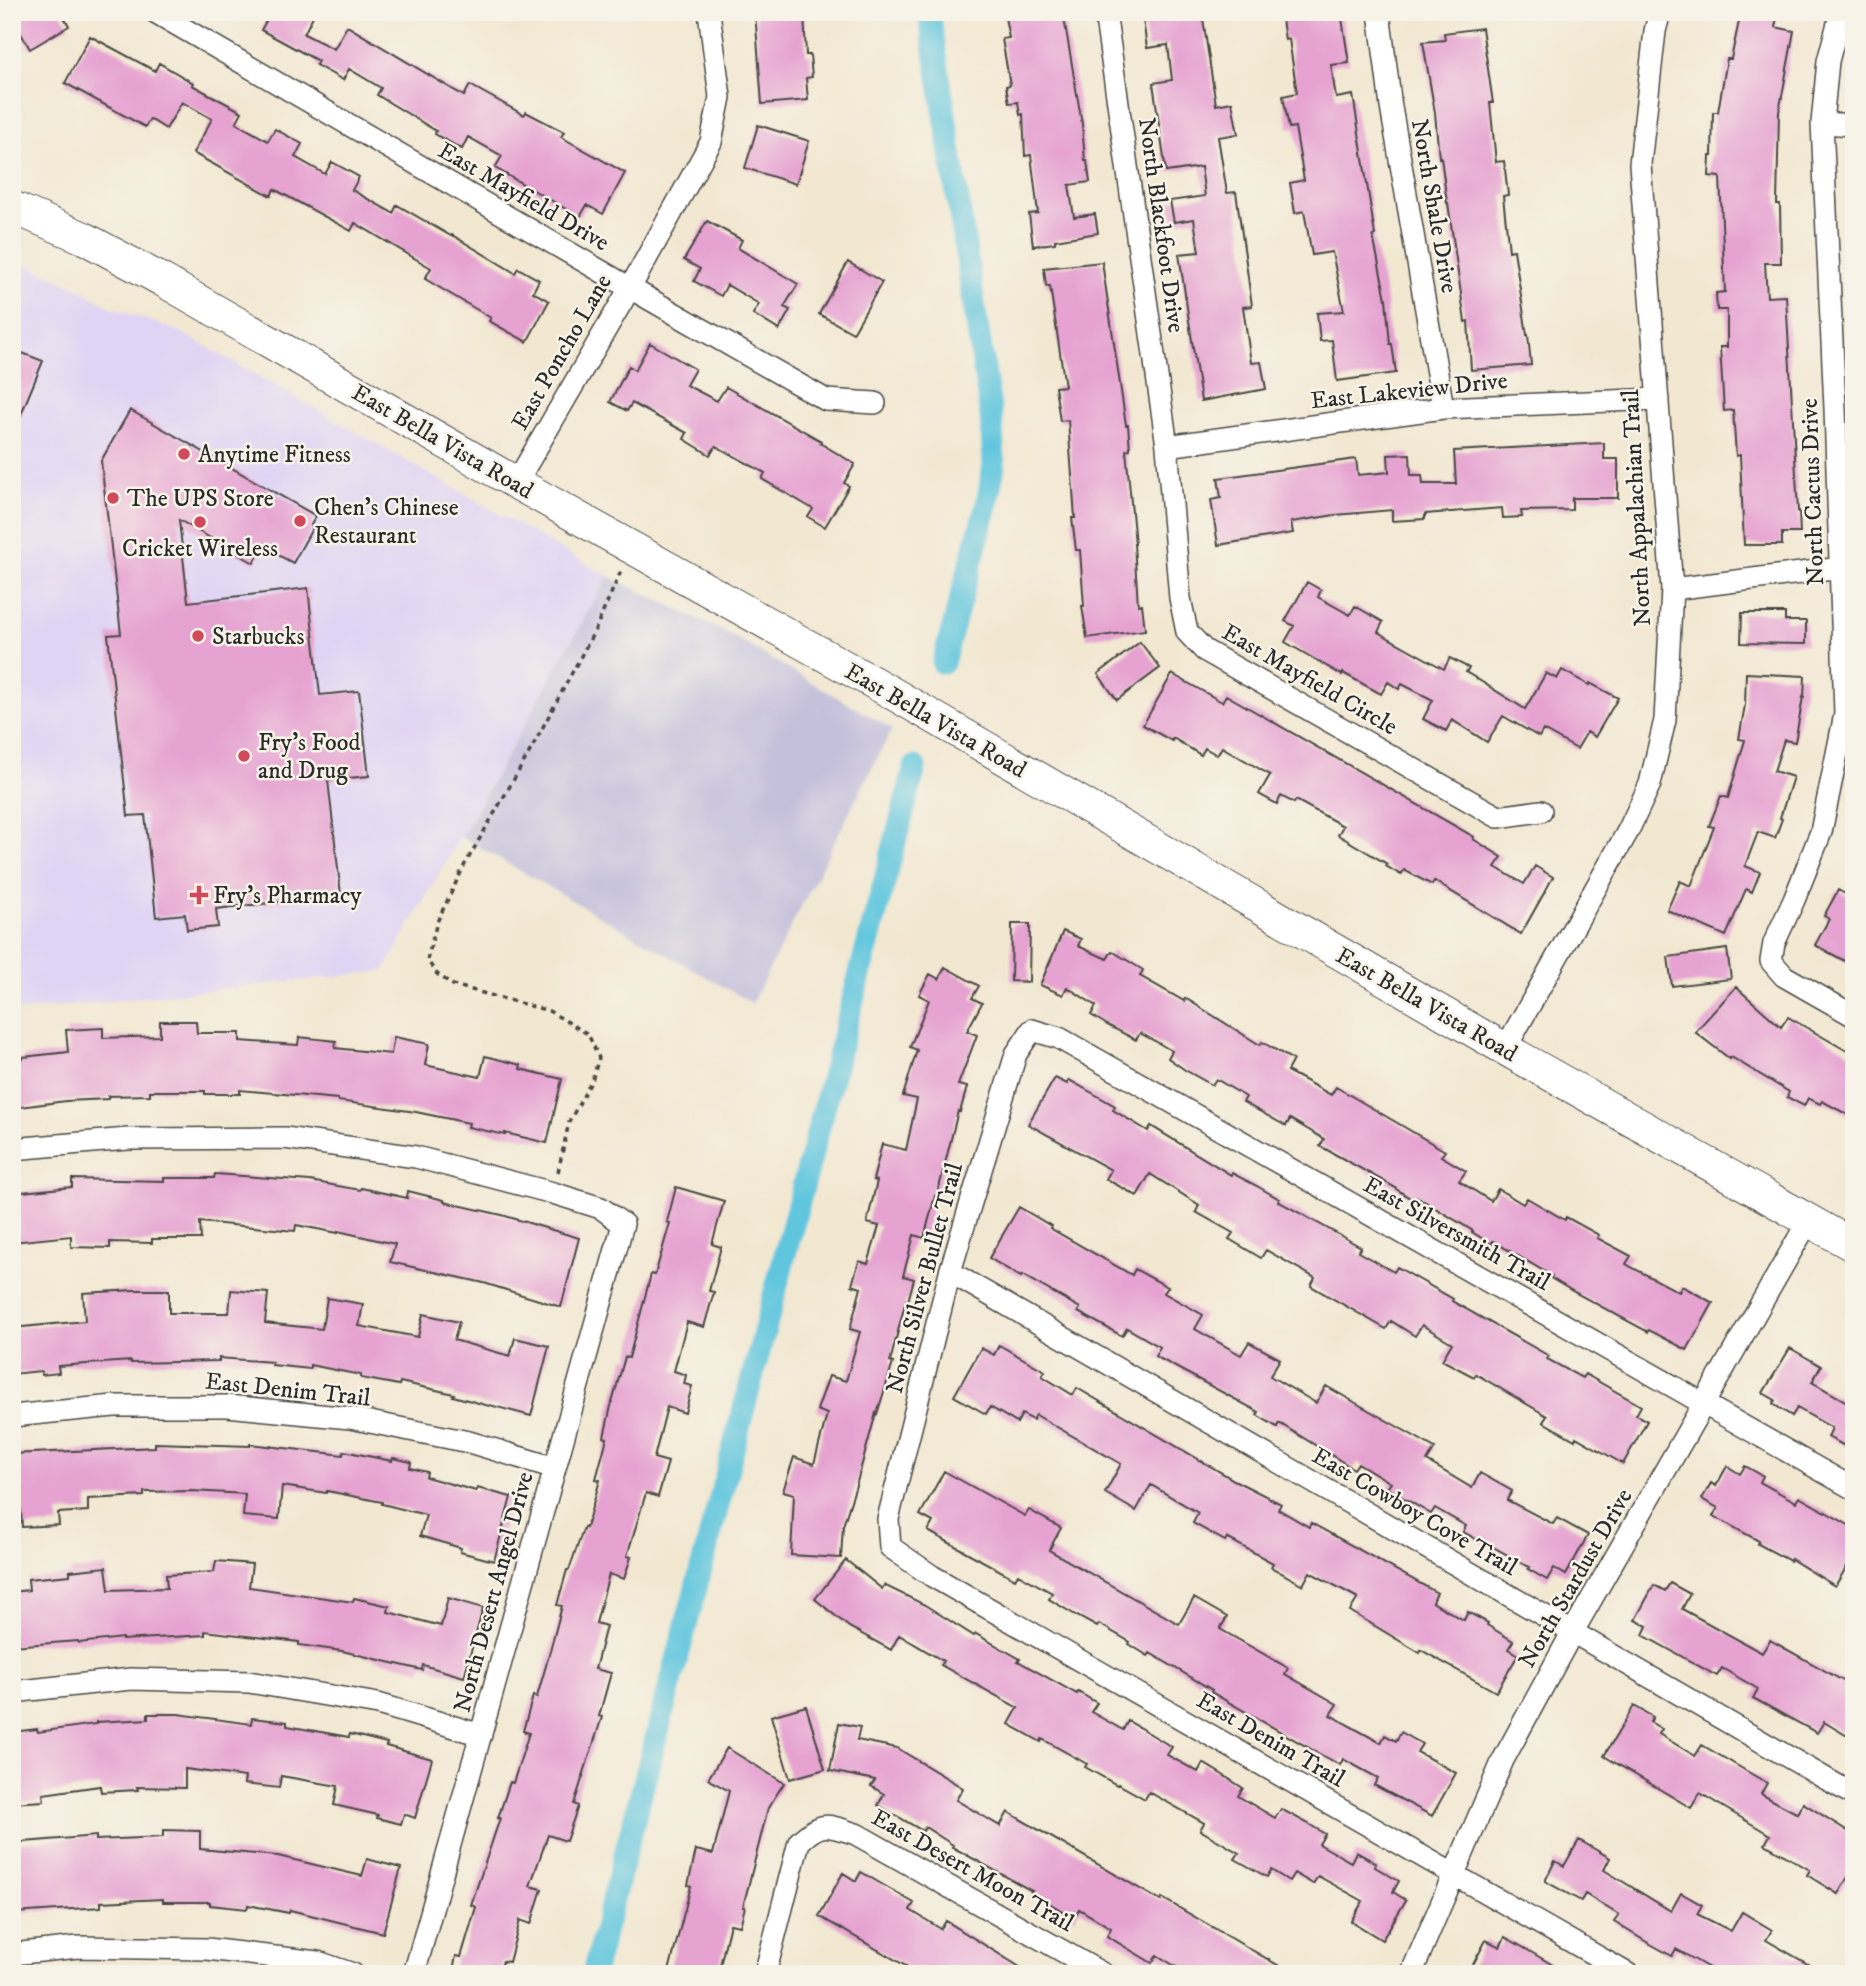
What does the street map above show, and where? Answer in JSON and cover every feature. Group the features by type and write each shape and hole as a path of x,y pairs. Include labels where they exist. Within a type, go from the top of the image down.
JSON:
{"street":[{"name":"East Mayfield Drive","path":"155,12 826,400 875,404"},
{"name":"East Poncho Lane","path":"516,483 630,288 711,142 720,97 709,12"},
{"name":"North Blackfoot Drive","path":"1105,12 1167,446"},
{"name":"North Shale Drive","path":"1378,12 1391,107 1443,408"},
{"name":"North Appalachian Trail","path":"1505,1049 1628,831 1650,784 1665,720 1672,589 1640,164 1655,32 1660,12"},
{"name":"North Cactus Drive","path":"1841,12 1828,61 1822,123 1844,408 1841,568 1849,715 1821,832 1774,943 1771,961 1784,976 1854,1016"},
{"path":"1822,123 1854,125"},
{"name":"East Bella Vista Road","path":"12,206 84,238 162,281 885,689 1505,1049 1854,1246"},
{"name":"East Lakeview Drive","path":"1167,446 1443,408 1658,398"},
{"name":"East Mayfield Circle","path":"1167,446 1180,598 1187,632 1204,650 1498,817 1541,811"},
{"path":"1672,589 1841,568"},
{"name":"North Silver Bullet Trail","path":"890,1547 888,1519 950,1272 1016,1054 1032,1030"},
{"name":"East Silversmith Trail","path":"1032,1030 1059,1038 1854,1489"},
{"path":"12,1149 128,1139 285,1139 416,1157 553,1194"},
{"name":"North Desert Angel Drive","path":"414,1974 623,1224 601,1208 553,1194"},
{"name":"North Stardust Drive","path":"1411,1974 1503,1760 1809,1220"},
{"name":"East Cowboy Cove Trail","path":"950,1272 1854,1795"},
{"name":"East Denim Trail","path":"12,1416 114,1406 241,1407 350,1418 470,1442 555,1468"},
{"name":"East Denim Trail","path":"890,1547 932,1576 1628,1974"},
{"path":"12,1692 131,1679 249,1682 378,1704 481,1735"},
{"name":"East Desert Moon Trail","path":"765,1974 799,1842 813,1829 828,1825 856,1834 1103,1974"},
{"path":"12,1954 78,1947 208,1949 318,1962 353,1974"}],"path":[{"path":"553,1194 569,1122 592,1080 599,1058 588,1034 549,1011 453,985 436,974 427,960 437,922 464,866 596,628 631,547"}],"shaded area":[{"path":"12,258 84,291 108,306 181,332 608,576 384,971 12,1012"},
{"path":"608,576 725,632 892,729 752,1003 461,837"}],"building":[{"path":"12,12 61,12 69,26 30,49 12,18"},
{"path":"271,12 315,12 304,34 334,49 347,26 464,96 470,85 524,115 526,112 564,132 561,137 625,173 603,214 587,205 580,217 495,168 502,156 468,137 462,149 377,95 381,88 349,69 343,80 316,65 318,61 261,30"},
{"path":"755,12 804,12 806,55 810,55 812,77 806,78 808,100 762,104"},
{"path":"1004,12 1063,12 1090,182 1069,185 1074,217 1095,214 1098,233 1033,246 1029,214 1038,213 1031,155 1025,156 1023,114 1020,115 1018,102 1009,103 1006,86 1010,85 1002,39 1009,38"},
{"path":"1142,12 1202,12 1216,105 1232,102 1238,134 1218,137 1227,193 1236,192 1252,306 1243,307 1251,363 1261,362 1266,389 1201,401 1179,254 1199,252 1194,219 1174,222 1170,201 1205,196 1201,167 1166,172 1153,83 1172,80 1168,45 1147,48"},
{"path":"1281,12 1341,12 1349,63 1331,65 1336,98 1353,95 1396,373 1337,381 1332,340 1320,341 1317,313 1344,311 1332,252 1312,255 1304,211 1295,213 1290,183 1304,180 1295,127 1289,128 1283,96 1297,93 1289,39 1285,40"},
{"path":"1741,12 1777,18 1775,27 1794,31 1779,112 1777,204 1780,204 1781,263 1765,263 1767,297 1786,296 1799,511 1800,533 1782,533 1782,545 1744,545 1740,455 1736,456 1733,410 1724,411 1720,347 1727,347 1727,310 1717,310 1716,293 1725,292 1720,177 1709,176 1713,112 1718,112 1727,59 1731,59"},
{"path":"1482,28 1493,103 1490,103 1496,162 1504,161 1508,195 1503,196 1509,251 1514,250 1531,365 1471,370 1468,321 1465,322 1423,42 1445,40 1444,33"},
{"path":"90,36 155,71 159,63 193,83 192,85 242,112 236,123 268,141 275,129 302,144 295,157 325,174 332,162 359,177 352,190 393,213 397,205 515,273 518,268 539,280 533,292 549,301 527,342 489,321 491,318 425,279 431,268 355,223 351,231 274,189 271,196 193,153 212,119 182,102 166,129 150,119 145,127 65,83"},
{"path":"758,125 809,141 796,184 745,168"},
{"path":"707,221 742,240 738,248 798,284 784,307 790,310 779,330 753,314 759,304 727,285 721,296 694,281 700,269 684,260"},
{"path":"848,262 882,282 853,333 819,314"},
{"path":"1102,262 1128,425 1130,449 1126,450 1138,605 1142,604 1145,630 1087,638 1082,606 1080,550 1076,550 1072,518 1075,518 1068,420 1060,421 1055,387 1065,386 1050,286 1046,286 1044,268"},
{"path":"650,343 695,369 686,385 717,401 726,387 821,441 820,443 855,464 844,483 849,486 825,527 808,517 813,509 762,479 765,473 716,446 710,455 684,439 687,433 632,403 627,411 610,402 629,366 635,370"},
{"path":"12,349 43,361 13,434 12,434"},
{"name":"Fry's Food and Drug","path":"130,410 316,516 311,525 313,527 293,563 263,547 254,563 179,520 188,602 308,588 320,695 359,691 369,776 328,780 341,895 216,909 218,927 187,930 185,914 156,917 145,815 128,816 108,635 121,634 101,461"},
{"path":"1604,443 1604,459 1618,459 1618,498 1572,498 1572,510 1521,511 1522,517 1503,518 1502,508 1425,514 1425,519 1392,521 1392,510 1335,515 1291,522 1293,533 1218,545 1211,500 1221,498 1218,478 1356,459 1358,475 1389,472 1388,455 1410,454 1411,475 1422,475 1423,484 1456,484 1454,451"},
{"path":"1307,582 1321,590 1318,597 1350,615 1355,606 1383,622 1378,632 1444,669 1450,658 1469,668 1466,672 1525,709 1546,673 1557,679 1562,670 1618,698 1595,737 1587,732 1577,749 1543,730 1539,737 1503,716 1487,742 1452,720 1446,731 1423,719 1433,700 1402,684 1399,689 1388,682 1381,694 1285,642 1294,626 1285,621"},
{"path":"1742,613 1785,613 1785,621 1806,621 1806,644 1741,643"},
{"path":"1140,642 1160,668 1117,700 1098,674"},
{"path":"1746,673 1805,676 1804,697 1795,742 1784,740 1774,771 1793,777 1780,818 1782,819 1775,838 1758,832 1745,866 1760,872 1752,892 1746,889 1726,936 1667,910 1680,881 1691,886 1714,827 1709,826 1721,796 1728,798 1745,740 1739,739 1745,705"},
{"path":"1172,674 1222,702 1226,695 1474,837 1473,839 1502,857 1495,867 1524,884 1535,866 1553,877 1521,934 1434,881 1432,885 1404,870 1401,875 1338,835 1343,826 1296,800 1294,803 1281,796 1277,804 1259,794 1270,775 1222,747 1217,755 1205,748 1201,755 1173,738 1172,741 1143,725"},
{"path":"1838,890 1854,899 1854,966 1815,945 1829,919 1824,916"},
{"path":"1012,924 1030,924 1029,982 1011,981"},
{"path":"1063,931 1081,939 1078,946 1107,959 1112,951 1143,970 1140,976 1184,1001 1185,998 1260,1045 1262,1042 1293,1060 1287,1071 1331,1095 1336,1087 1445,1151 1441,1156 1466,1171 1459,1181 1491,1201 1498,1189 1523,1204 1527,1198 1565,1220 1566,1217 1599,1235 1597,1238 1631,1256 1626,1264 1631,1267 1679,1292 1682,1286 1713,1303 1687,1350 1574,1292 1551,1278 1552,1276 1493,1241 1491,1244 1417,1197 1415,1201 1320,1146 1324,1139 1290,1119 1286,1126 1243,1102 1246,1097 1216,1079 1212,1085 1185,1070 1168,1058 1172,1051 1155,1041 1140,1033 1136,1040 1109,1026 1091,1015 1096,1006 1067,987 1063,995 1040,985"},
{"path":"1727,949 1731,979 1672,986 1668,957"},
{"path":"945,967 979,986 972,998 982,1003 967,1031 977,1035 958,1085 967,1087 924,1238 914,1235 903,1276 914,1279 890,1362 893,1363 843,1526 841,1558 791,1555 794,1494 783,1491 794,1457 814,1464 827,1414 817,1410 829,1376 846,1381 860,1332 850,1329 861,1288 852,1285 859,1261 868,1264 879,1226 867,1223 877,1181 873,1180 882,1144 906,1150 917,1099 903,1096 917,1050 910,1047 929,1000 919,995 930,974 939,979"},
{"path":"1736,987 1781,1027 1788,1017 1854,1055 1854,1118 1822,1101 1820,1104 1808,1098 1804,1106 1787,1097 1789,1092 1731,1057 1730,1059 1695,1032"},
{"path":"160,1021 196,1021 197,1033 240,1033 240,1041 298,1045 299,1037 336,1041 335,1048 391,1054 394,1037 429,1044 425,1065 480,1077 485,1056 521,1065 520,1069 562,1079 547,1143 468,1127 469,1123 416,1112 338,1099 240,1090 240,1094 150,1091 150,1095 108,1096 108,1099 12,1108 12,1061 23,1057 68,1052 66,1030 103,1028 103,1038 160,1036"},
{"path":"1055,1078 1067,1084 1069,1080 1096,1095 1115,1106 1113,1110 1148,1131 1151,1126 1231,1175 1232,1173 1257,1186 1279,1199 1278,1201 1361,1247 1358,1252 1394,1272 1397,1267 1549,1356 1547,1359 1582,1378 1585,1374 1641,1406 1636,1415 1647,1421 1623,1464 1543,1422 1547,1416 1476,1374 1474,1377 1442,1360 1452,1343 1422,1325 1415,1336 1391,1321 1386,1329 1311,1286 1315,1278 1266,1250 1261,1258 1229,1239 1233,1233 1196,1212 1199,1205 1150,1174 1137,1196 1106,1179 1111,1170 1028,1124"},
{"path":"215,1174 310,1181 407,1198 408,1191 579,1238 561,1307 484,1283 390,1262 395,1244 296,1225 295,1231 200,1222 201,1239 152,1239 152,1243 110,1242 110,1248 71,1247 71,1236 12,1242 12,1193 72,1187 72,1179 164,1181 164,1178 214,1178"},
{"path":"676,1187 724,1201 712,1244 721,1247 709,1291 714,1292 704,1327 687,1322 674,1371 686,1375 684,1384 692,1386 685,1413 667,1407 654,1458 668,1462 658,1497 646,1493 627,1556 631,1557 624,1579 609,1574 596,1623 606,1626 595,1669 611,1673 599,1716 602,1717 574,1804 578,1806 566,1841 548,1835 530,1886 542,1889 531,1924 520,1920 509,1962 503,1961 501,1967 504,1967 503,1974 452,1974 456,1956 461,1957 476,1907 471,1905 498,1818 529,1733 523,1731 533,1696 537,1697 549,1655 562,1606 557,1605 567,1570 584,1527 586,1528 600,1480 596,1479 607,1438 604,1437 611,1406 625,1357 629,1358 651,1274 655,1275 670,1223 667,1222"},
{"path":"1019,1207 1132,1275 1135,1269 1168,1287 1164,1293 1203,1315 1195,1329 1241,1355 1249,1342 1280,1359 1270,1376 1316,1403 1326,1386 1435,1448 1427,1461 1472,1488 1480,1473 1512,1491 1507,1500 1553,1524 1557,1518 1588,1535 1566,1575 1554,1568 1547,1580 1528,1569 1529,1567 1463,1532 1466,1526 1435,1508 1431,1514 1387,1488 1391,1483 1358,1463 1354,1469 1279,1423 1277,1427 1257,1415 1259,1412 1155,1356 1160,1347 1127,1328 1122,1336 1078,1312 1080,1308 989,1258"},
{"path":"169,1290 169,1313 229,1313 231,1290 268,1293 265,1323 322,1329 327,1298 363,1304 359,1326 418,1337 423,1314 459,1322 454,1340 510,1356 515,1338 549,1346 531,1416 453,1396 454,1394 400,1382 399,1385 361,1378 361,1375 310,1365 310,1369 272,1365 272,1362 219,1358 219,1361 131,1361 58,1366 59,1373 42,1375 41,1371 12,1374 12,1328 85,1321 83,1293"},
{"path":"999,1345 1045,1371 1042,1376 1073,1395 1077,1388 1234,1480 1281,1504 1278,1509 1309,1527 1311,1523 1437,1593 1432,1602 1464,1620 1468,1612 1488,1623 1487,1625 1513,1641 1508,1649 1518,1655 1496,1692 1421,1650 1420,1653 1350,1611 1358,1598 1310,1572 1303,1585 1271,1567 1273,1563 1193,1523 1198,1513 1151,1485 1136,1511 1105,1493 1121,1464 1036,1415 1033,1420 1022,1414 1017,1423 990,1407 986,1414 954,1396 981,1348 994,1355"},
{"path":"1790,1348 1821,1366 1812,1382 1854,1406 1854,1451 1828,1437 1832,1428 1797,1408 1792,1416 1773,1404 1775,1400 1763,1393"},
{"path":"155,1443 250,1444 343,1455 344,1451 392,1461 393,1458 411,1462 410,1468 427,1472 426,1477 476,1491 477,1488 511,1497 494,1561 460,1552 461,1548 420,1536 426,1515 382,1502 327,1491 282,1486 279,1519 243,1516 245,1494 192,1491 144,1492 144,1496 88,1499 88,1511 58,1513 59,1525 22,1527 21,1510 12,1510 12,1454 155,1447"},
{"path":"1727,1466 1740,1474 1745,1466 1763,1476 1760,1482 1796,1502 1799,1497 1854,1528 1854,1555 1835,1586 1713,1516 1718,1508 1702,1499 1711,1483 1716,1486"},
{"path":"944,1471 1025,1516 1029,1510 1061,1528 1049,1550 1179,1624 1194,1598 1227,1617 1220,1629 1288,1668 1285,1674 1337,1704 1330,1715 1381,1743 1385,1735 1396,1741 1401,1732 1422,1744 1417,1752 1456,1773 1432,1816 1374,1785 1378,1778 1343,1759 1340,1765 1325,1757 1211,1692 1212,1690 1150,1653 1148,1656 1099,1624 1097,1627 1077,1616 1049,1599 1052,1593 1018,1574 1015,1579 928,1531 933,1522 920,1515"},
{"path":"846,1560 882,1589 884,1585 925,1605 974,1636 976,1634 1020,1659 1018,1661 1097,1703 1091,1712 1123,1730 1128,1721 1172,1747 1167,1755 1198,1772 1203,1763 1223,1775 1243,1788 1238,1796 1275,1818 1281,1809 1307,1823 1325,1834 1319,1844 1351,1862 1356,1852 1376,1863 1375,1867 1399,1881 1393,1892 1406,1900 1382,1940 1351,1921 1363,1901 1318,1876 1313,1884 1294,1873 1289,1881 1271,1870 1267,1877 1235,1859 1239,1853 1200,1830 1204,1823 1149,1792 1145,1799 1117,1785 1085,1767 1087,1764 1009,1724 1018,1708 941,1665 943,1661 899,1635 891,1650 849,1627 815,1599"},
{"path":"216,1561 252,1564 249,1587 353,1602 354,1598 389,1606 388,1612 441,1626 448,1598 483,1608 464,1677 423,1665 422,1670 342,1651 299,1645 299,1642 205,1631 205,1635 12,1646 12,1592 29,1590 28,1579 70,1575 70,1571 106,1567 109,1590 167,1588 166,1575 214,1572"},
{"path":"1670,1583 1690,1594 1682,1609 1762,1653 1770,1640 1854,1687 1854,1740 1824,1722 1817,1733 1753,1698 1758,1689 1722,1668 1717,1676 1643,1635 1647,1626 1635,1620 1654,1585 1665,1591"},
{"path":"806,1706 825,1769 790,1779 771,1716"},
{"path":"1634,1706 1653,1717 1650,1722 1662,1729 1659,1734 1695,1756 1702,1745 1767,1783 1761,1794 1798,1814 1803,1803 1854,1835 1854,1867 1838,1894 1807,1875 1810,1870 1765,1844 1770,1835 1700,1793 1691,1808 1604,1756"},
{"path":"148,1714 178,1714 251,1724 252,1718 287,1722 287,1726 349,1737 350,1734 387,1743 386,1746 432,1759 415,1818 404,1814 401,1824 377,1818 378,1815 334,1805 338,1786 281,1776 279,1788 244,1784 245,1777 185,1769 185,1788 137,1787 138,1790 101,1792 100,1786 43,1794 44,1801 12,1803 12,1732 37,1729 38,1732 96,1722 148,1719"},
{"path":"839,1723 860,1727 857,1740 897,1748 963,1788 956,1800 1000,1826 1008,1812 1293,1974 1188,1974 1157,1955 1152,1963 1107,1936 1111,1928 1079,1909 1074,1918 1032,1891 952,1847 953,1845 925,1827 923,1831 878,1805 884,1794 871,1786 875,1780 830,1771"},
{"path":"727,1748 784,1783 768,1808 740,1926 730,1924 718,1974 680,1974 669,1971 691,1886 688,1885 696,1850 713,1854 729,1791 708,1779"},
{"path":"163,1830 200,1831 200,1849 278,1856 362,1876 367,1859 401,1868 383,1933 290,1910 289,1913 248,1905 247,1909 210,1905 210,1902 163,1902 163,1899 101,1902 101,1907 14,1913 12,1843 96,1836 96,1840 163,1837"},
{"path":"1579,1840 1610,1858 1604,1870 1671,1911 1681,1893 1702,1905 1697,1914 1731,1931 1742,1912 1772,1930 1766,1940 1825,1974 1705,1974 1709,1968 1676,1949 1672,1956 1614,1922 1619,1915 1585,1894 1581,1901 1545,1881 1555,1861 1564,1866"},
{"path":"861,1872 914,1903 910,1910 941,1929 946,1921 1031,1974 920,1974 819,1916 843,1873 856,1881"},
{"path":"1505,1937 1568,1974 1468,1974 1486,1940 1500,1947"}],"waterway":[{"path":"929,12 991,415 994,465 987,504 943,663"},
{"path":"593,1974 915,767"}],"place":[{"name":"Anytime Fitness","path":"184,454"},
{"name":"The UPS Store","path":"113,498"},
{"name":"Chen's Chinese Restaurant","path":"300,521"},
{"name":"Cricket Wireless","path":"200,522"},
{"name":"Starbucks","path":"198,636"},
{"name":"Fry's Food and Drug","path":"244,756"},
{"name":"Fry's Pharmacy","path":"199,895"}]}
